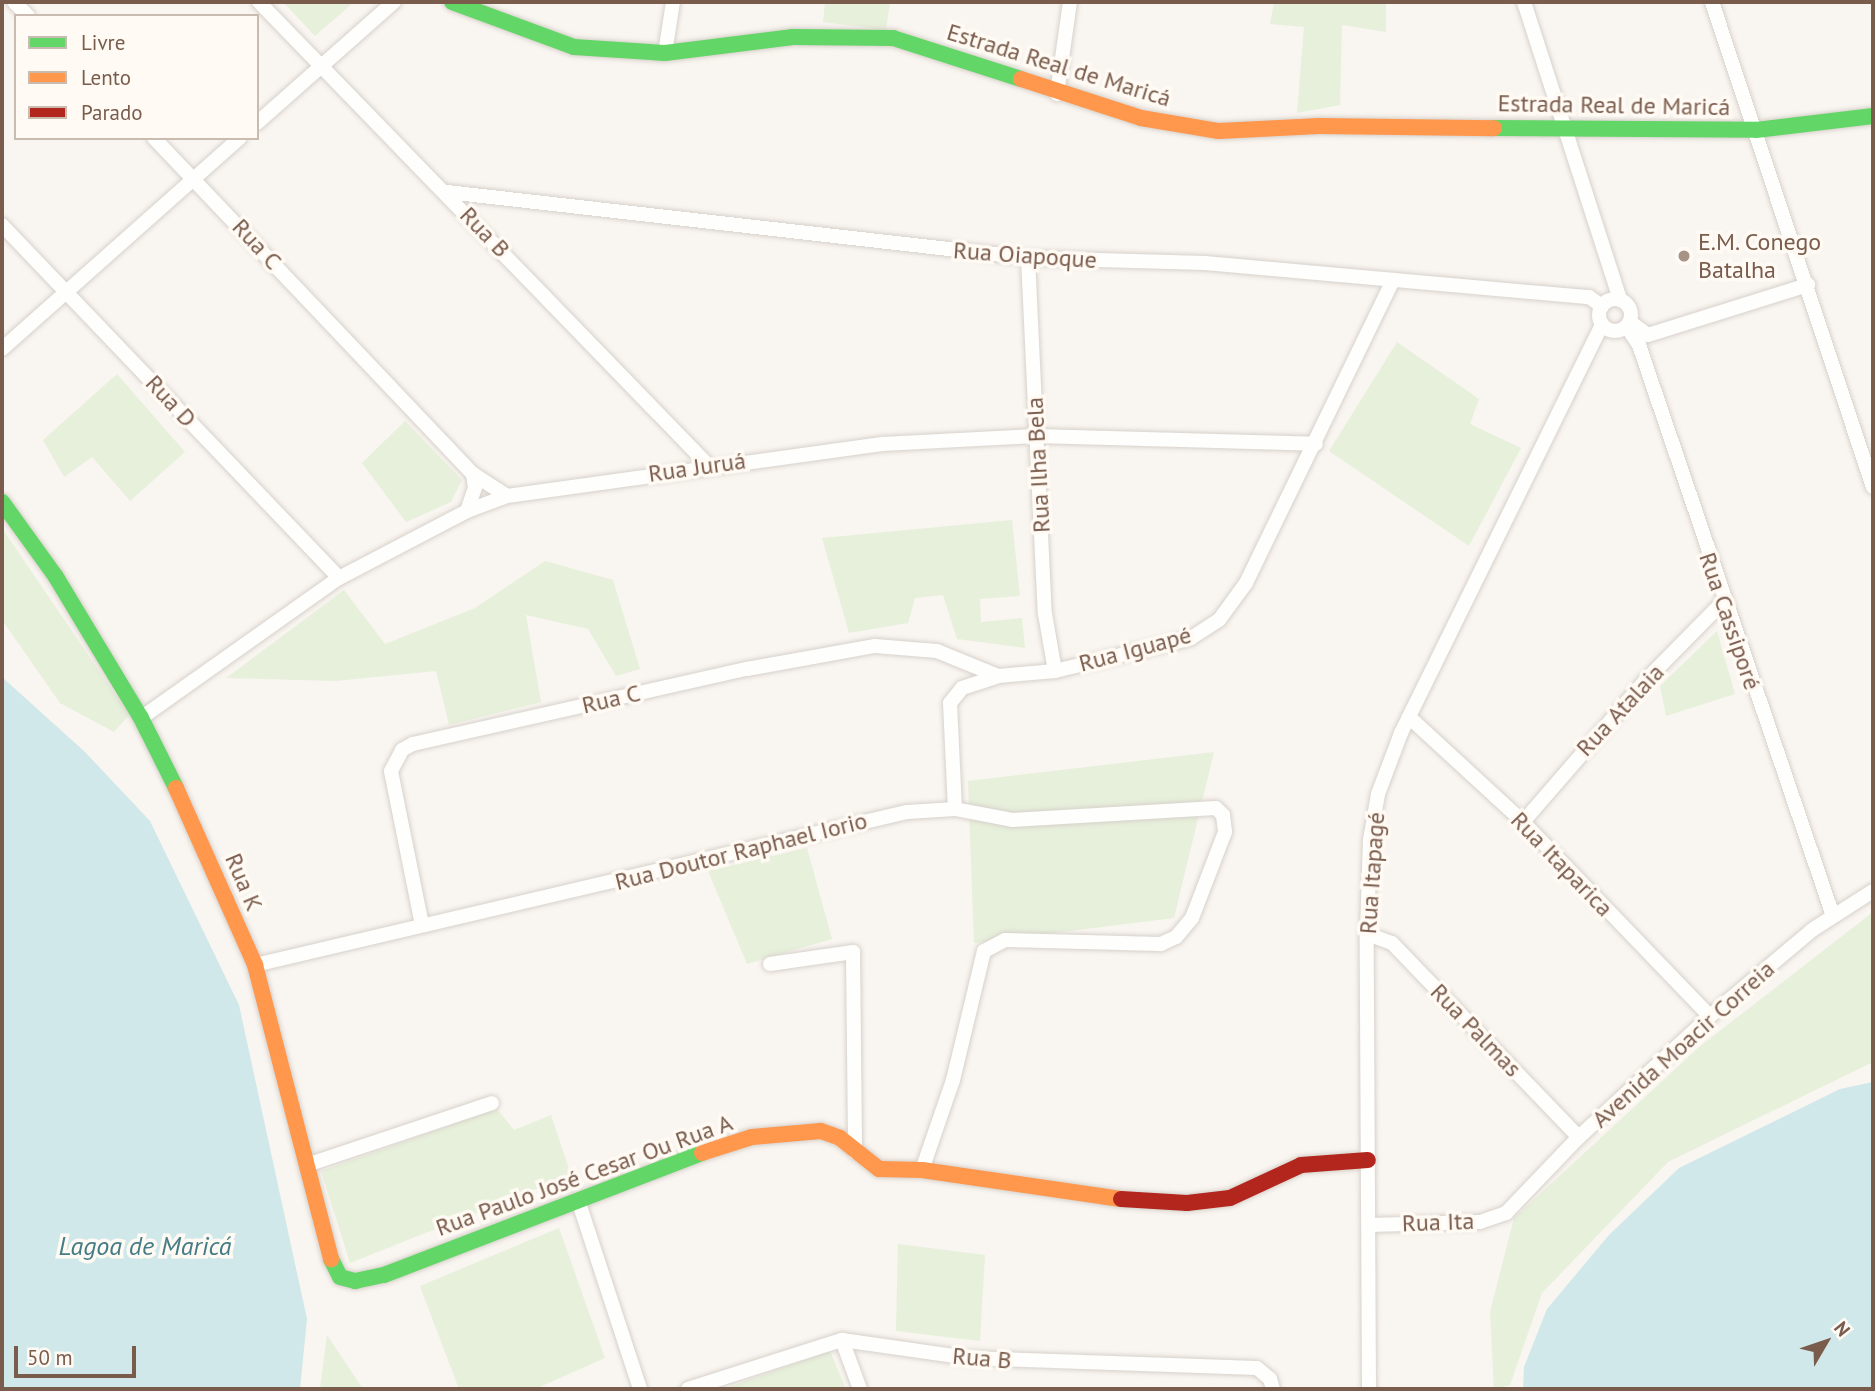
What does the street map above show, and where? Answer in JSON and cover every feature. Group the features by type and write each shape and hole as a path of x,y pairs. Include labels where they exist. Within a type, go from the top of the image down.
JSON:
{"street":[{"name":"Rua B","path":"259,2 447,192 708,465"},
{"path":"259,121 394,2"},
{"name":"Estrada Real de Maricá","path":"452,2 574,47 665,53 793,37 872,35 945,54 1057,94 1142,118 1219,131 1566,126 1756,130 1873,116"},
{"path":"665,53 673,2"},
{"path":"1057,94 1070,2"},
{"name":"Rua Cassiporé","path":"1524,2 1620,300 1628,306 1628,324 1639,345 1723,602 1833,916"},
{"path":"1712,2 1873,487"},
{"name":"Rua C","path":"156,140 473,474 507,496"},
{"path":"2,349 238,140"},
{"name":"Rua Oiapoque","path":"447,192 1028,258 1205,263 1589,297 1602,306"},
{"name":"Rua D","path":"2,225 339,578"},
{"name":"Rua Ilha Bela","path":"1028,258 1045,614 1055,671"},
{"name":"Rua Iguapé","path":"955,810 950,703 962,688 998,676 1055,671 1191,638 1219,620 1246,583 1316,444 1393,280"},
{"path":"1620,300 1602,306 1602,326 1612,331 1628,324 1648,335 1808,285"},
{"name":"Rua Itapagé","path":"1369,1389 1367,934 1370,840 1378,794 1409,717 1602,326"},
{"name":"Rua Juruá","path":"141,718 339,578 467,512 507,496 708,465 882,444 1036,436 1316,444"},
{"path":"467,512 475,488 473,474"},
{"name":"Rua K","path":"2,502 56,577 141,718 191,819 255,965 331,1260 340,1277 355,1281 384,1275"},
{"name":"Rua Atalaia","path":"1522,822 1645,681 1723,602"},
{"name":"Rua C","path":"422,925 391,771 402,750 413,744 747,669 875,646 937,651 998,676"},
{"name":"Rua Itaparica","path":"1409,717 1522,822 1710,1016"},
{"name":"Rua Doutor Raphael Iorio","path":"255,965 778,845 875,819 955,810 1013,820 1207,805 1216,808 1226,823 1192,918 1176,937 1161,944 1005,940 984,951 953,1080 922,1170"},
{"name":"Avenida Moacir Correia","path":"1506,1213 1579,1137 1710,1016 1833,916 1873,891"},
{"name":"Rua Palmas","path":"1367,934 1392,943 1579,1137"},
{"path":"771,964 853,952 855,1152"},
{"path":"307,1165 492,1103"},
{"name":"Rua Paulo José Cesar Ou Rua A","path":"384,1275 578,1200 752,1138 821,1130 879,1169 922,1170 1094,1197 1187,1203 1230,1198 1301,1165 1368,1160"},
{"path":"578,1200 640,1389"},
{"name":"Rua Ita","path":"1369,1225 1480,1222 1506,1213"},
{"name":"Rua B","path":"688,1389 842,1340 968,1358 1257,1368 1270,1379 1273,1389"},
{"path":"842,1340 860,1389"}],"green space":[{"path":"283,2 354,2 315,36"},
{"path":"825,2 890,2 886,30 823,22"},
{"path":"1274,2 1386,2 1386,32 1342,25 1340,105 1297,113 1304,27 1270,24"},
{"path":"1397,342 1479,399 1470,424 1521,448 1469,546 1329,451"},
{"path":"117,374 185,452 130,501 92,457 64,477 43,440"},
{"path":"405,421 462,480 451,502 406,522 362,463"},
{"path":"1012,520 1020,596 980,599 981,622 1022,618 1025,648 957,639 943,595 915,598 908,623 849,633 822,538"},
{"path":"2,528 129,715 114,732 60,703 2,620"},
{"path":"545,561 613,580 640,669 616,676 588,629 526,615 541,702 449,725 436,671 335,681 226,678 344,590 385,644 475,608"},
{"path":"1717,631 1735,694 1666,716 1660,686"},
{"path":"1214,752 1174,918 974,943 968,781"},
{"path":"807,848 832,939 747,964 708,871"},
{"path":"1873,912 1873,1062 1668,1162 1542,1293 1510,1385 1494,1389 1490,1312 1514,1218 1699,1047"},
{"path":"497,1109 514,1130 551,1115 571,1175 350,1263 321,1171"},
{"path":"559,1228 605,1358 535,1389 459,1389 420,1286"},
{"path":"898,1244 985,1255 980,1341 896,1331"},
{"path":"327,1335 363,1389 320,1389"},
{"path":"830,1351 846,1389 723,1389"}],"water":[{"name":"Lagoa de Maricá","path":"2,677 85,752 150,821 239,1005 307,1319 300,1389 2,1389"},
{"path":"1873,1082 1873,1389 1523,1389 1524,1367 1547,1309 1609,1235 1679,1168 1840,1089"}],"traffic: fast":[{"path":"452,2 574,47 665,53 793,37 893,38 1021,79"},
{"path":"1494,128 1756,130 1873,116"},
{"path":"2,502 56,577 141,718 176,788"},
{"path":"331,1259 340,1277 355,1281 384,1275 702,1153"}],"traffic: slow":[{"path":"1021,79 1141,118 1219,131 1319,126 1494,128"},
{"path":"176,788 255,965 331,1259"},
{"path":"702,1153 752,1137 821,1131 840,1138 879,1169 922,1170 1121,1199"}],"traffic: jam":[{"path":"1121,1199 1187,1203 1230,1198 1301,1165 1368,1160"}],"place":[{"name":"E.M. Conego Batalha","path":"1684,256"}]}
